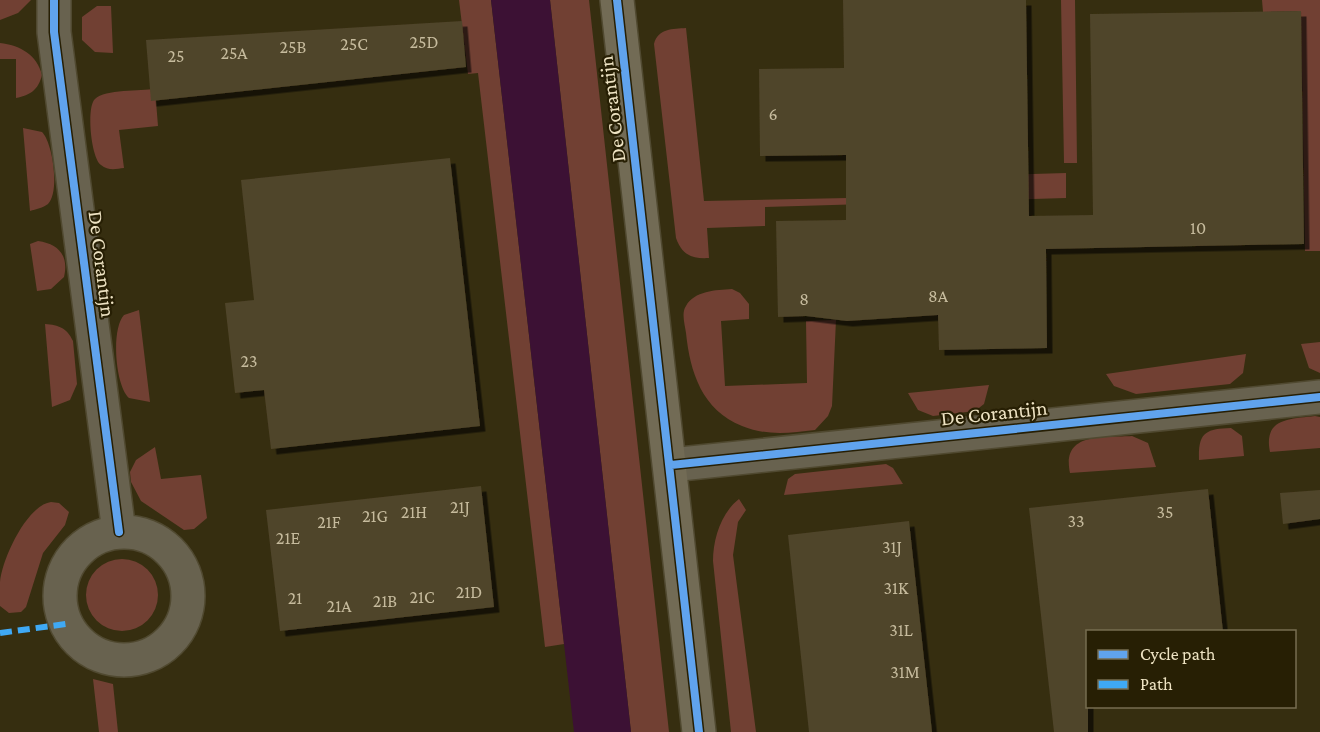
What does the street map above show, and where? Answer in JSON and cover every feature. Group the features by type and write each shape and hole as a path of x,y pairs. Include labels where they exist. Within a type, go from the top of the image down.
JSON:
{"street":[{"name":"De Corantijn","path":"54,0 54,32 119,532"},
{"name":"De Corantijn","path":"617,0 671,465 699,732"},
{"name":"De Corantijn","path":"671,465 1320,397"}],"shaded area":[{"path":"0,0 31,0 18,13 0,20"},
{"path":"459,0 491,0 564,644 545,647 478,73 468,74"},
{"path":"491,0 550,0 631,732 574,732"},
{"path":"550,0 589,0 669,732 631,732"},
{"path":"1061,0 1075,0 1077,163 1064,163"},
{"path":"1262,0 1320,0 1320,251 1305,251 1301,11 1263,12"},
{"path":"97,6 111,6 113,53 95,52 82,40 82,17"},
{"path":"686,28 704,201 848,198 848,179 1066,173 1066,198 765,207 765,226 707,228 709,258 688,255 676,238 654,44 662,32"},
{"path":"0,43 27,52 40,68 42,75 36,88 30,93 16,98 16,59 0,59"},
{"path":"155,89 158,126 119,130 124,168 112,169 101,165 92,143 90,122 92,104 95,99 115,92"},
{"path":"23,128 42,132 49,146 54,168 52,198 48,204 30,211"},
{"path":"38,241 52,245 61,252 64,257 65,270 64,277 51,289 37,291 30,244"},
{"path":"732,289 740,293 749,304 749,319 721,321 725,386 807,383 806,321 836,320 832,406 828,416 815,430 787,433 751,429 728,419 708,400 691,362 684,312 690,301 700,294"},
{"path":"139,310 150,402 129,398 120,382 116,357 117,332 120,322 124,315"},
{"path":"45,324 62,328 71,337 77,384 70,400 52,407"},
{"path":"1320,342 1320,373 1309,368 1301,344"},
{"path":"1246,354 1243,373 1230,384 1136,394 1114,386 1106,374"},
{"path":"989,385 984,404 975,411 933,416 918,410 908,393"},
{"path":"1320,417 1320,448 1270,452 1271,432 1280,422"},
{"path":"1231,428 1242,436 1244,456 1199,460 1200,443 1205,434 1215,429"},
{"path":"1132,436 1148,443 1156,467 1070,473 1069,459 1072,450 1079,443 1088,439"},
{"path":"155,447 161,479 201,475 207,518 194,529 184,530 141,501 131,482 130,472 136,460"},
{"path":"886,464 893,468 903,484 784,495 788,479 795,474"},
{"path":"739,499 746,510 738,522 733,555 756,732 731,732 713,561 719,527 727,512"},
{"path":"51,502 59,503 69,512 65,525 43,553 26,607 21,612 9,613 0,606 0,582 5,560 17,534 25,523 42,505"},
{"path":"122,559 142,565 152,575 158,595 152,615 142,625 122,631 102,625 92,615 86,595 92,575 102,565"},
{"path":"93,679 113,684 118,732 99,732"}],"building":[{"path":"843,0 1026,0 1029,216 1093,215 1090,14 1301,11 1304,244 1046,249 1047,348 939,350 938,315 847,321 806,316 778,317 776,221 846,220 846,155 760,156 759,69 844,68"},
{"path":"462,21 466,67 151,101 146,40"},
{"path":"450,158 480,426 271,449 264,390 235,393 225,303 254,300 241,180"},
{"path":"481,486 494,607 280,631 266,510"},
{"path":"1208,489 1223,630 1086,630 1088,732 1054,732 1029,508"},
{"path":"1320,490 1320,519 1283,524 1280,493"},
{"path":"909,521 932,732 809,732 788,535"}],"marked path":[{"path":"0,633 66,624"}],"cycle path":[{"path":"54,0 54,32 119,532"},
{"path":"617,0 699,732"},
{"path":"671,465 1320,397"}]}
